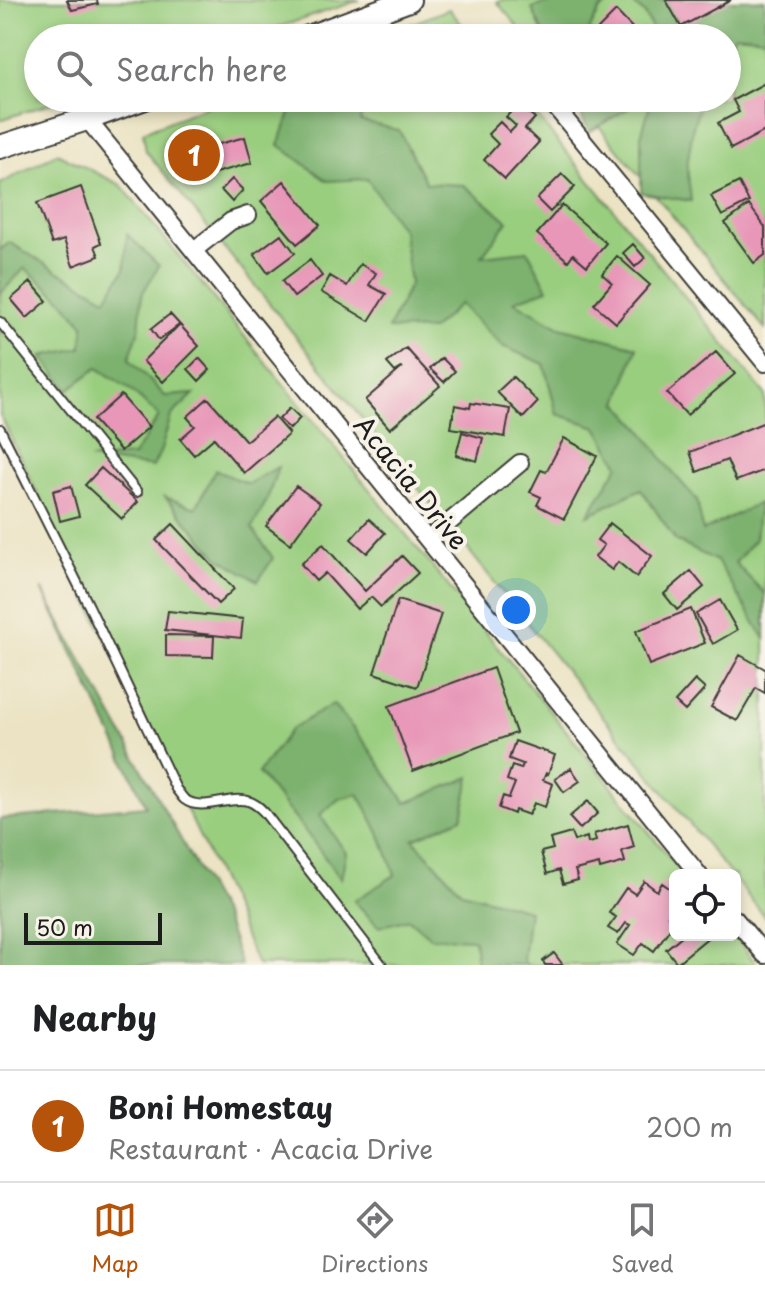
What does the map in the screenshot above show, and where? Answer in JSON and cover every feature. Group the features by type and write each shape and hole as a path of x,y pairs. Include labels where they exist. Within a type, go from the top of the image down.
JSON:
{"street":[{"path":"344,24 409,0"},
{"path":"0,147 106,112"},
{"path":"559,112 765,363"},
{"name":"Acacia Drive","path":"87,119 694,869"},
{"path":"194,250 231,221 248,215"},
{"path":"428,540 520,463"},
{"path":"741,926 765,955"}],"lane":[{"path":"0,322 137,492"},
{"path":"0,429 176,789 185,800 194,803 245,799 255,804 382,965"}],"green space":[{"path":"0,0 360,0 288,24 24,24 24,112 0,120"},
{"path":"557,0 615,0 600,10 592,24 539,24 532,8"},
{"path":"629,0 765,0 765,37 741,35 741,24 650,24 644,13"},
{"path":"765,0 765,329 587,112 741,112 741,24 515,24 497,2"},
{"path":"449,9 461,24 411,24"},
{"path":"193,112 533,112 765,394 765,917 741,887 741,869 726,869 146,151 143,132"},
{"path":"290,112 361,112 360,121 399,130 426,183 464,185 508,221 482,256 528,251 548,289 514,301 560,327 637,347 618,403 697,500 703,531 759,503 755,539 735,563 765,594 765,639 717,561 676,541 641,489 588,515 619,465 597,427 557,414 544,364 502,346 460,304 432,330 388,329 410,284 403,231 367,179 327,181 279,145"},
{"path":"580,112 622,112 589,132"},
{"path":"648,112 698,112 687,166 691,201 641,193 641,136"},
{"path":"57,153 121,185 679,869 669,869 669,941 738,941 757,965 257,965 231,903 0,415 0,184"},
{"path":"127,234 159,266 142,294 139,330 129,359 165,396 194,394 171,416 153,467 90,459 133,456 159,416 128,388 97,368 68,390 42,356 81,348 84,325 60,298 25,268 0,294 0,250 10,242 106,298 125,269"},
{"path":"278,467 267,500 252,528 273,558 258,581 218,557 165,497 196,508 215,470 248,484"},
{"path":"42,589 225,919 241,965 0,965 0,819 146,806"},
{"path":"333,704 366,744 406,803 470,777 462,818 413,839 462,892 529,910 523,960 527,965 477,965 474,939 430,937 409,919 379,927 354,901 395,875 379,833 358,794 339,799 320,815 346,853 341,879 258,773 291,729"}],"building":[{"path":"67,0 97,0 98,4 72,10"},
{"path":"666,0 731,0 687,24 679,24"},
{"path":"616,11 629,24 603,24"},
{"path":"765,83 765,131 731,149 718,123 741,112 741,96"},
{"path":"511,112 528,112 535,118 525,129 539,142 505,179 484,160 498,144 488,134 500,122 510,132 516,126 506,117"},
{"path":"245,137 252,163 204,176 197,150"},
{"path":"190,150 198,161 189,168 181,157"},
{"path":"562,174 575,187 550,212 537,199"},
{"path":"232,179 243,190 232,202 221,190"},
{"path":"284,181 320,225 297,244 261,201"},
{"path":"739,182 749,202 722,216 711,196"},
{"path":"81,187 101,243 95,246 99,256 73,266 64,240 52,244 37,203"},
{"path":"562,205 606,243 587,266 573,254 568,261 537,234"},
{"path":"749,205 765,227 765,255 754,263 725,223"},
{"path":"281,234 295,253 268,273 254,254"},
{"path":"633,244 645,258 635,267 623,253"},
{"path":"617,256 650,285 616,323 594,304 612,283 602,274"},
{"path":"310,260 322,276 294,297 282,281"},
{"path":"360,264 376,273 369,285 386,294 369,321 321,292 330,276 347,286"},
{"path":"31,282 47,301 27,318 11,299"},
{"path":"170,314 199,346 163,382 143,361 179,325 159,340 151,329"},
{"path":"406,348 440,386 390,429 365,400 403,367 395,372 387,363"},
{"path":"716,352 735,374 687,415 667,393"},
{"path":"199,358 210,370 199,381 188,369"},
{"path":"442,358 455,371 444,382 430,369"},
{"path":"513,377 538,402 523,418 497,392"},
{"path":"121,395 149,427 121,451 93,420"},
{"path":"208,398 246,441 274,417 289,434 244,473 214,438 194,455 180,439 195,426 187,417"},
{"path":"471,403 510,409 505,437 451,428 455,405 470,408"},
{"path":"290,408 300,418 290,429 279,419"},
{"path":"765,422 765,470 736,481 727,460 697,472 690,452"},
{"path":"462,432 483,438 477,461 456,455"},
{"path":"564,438 597,456 564,519 537,505 541,497 530,492 541,470 546,472"},
{"path":"101,468 138,502 122,519 85,485"},
{"path":"71,486 79,516 60,521 53,491"},
{"path":"296,486 320,503 290,544 266,526"},
{"path":"369,519 385,533 367,553 351,539"},
{"path":"610,523 652,556 636,577 618,562 612,570 595,557 604,545 597,540"},
{"path":"173,524 234,589 218,604 156,540"},
{"path":"323,544 365,591 402,556 418,573 381,607 371,597 357,609 325,573 316,581 301,564"},
{"path":"691,571 704,587 677,610 664,594"},
{"path":"398,600 441,614 417,687 374,673"},
{"path":"720,600 737,630 713,644 696,614"},
{"path":"691,609 705,643 649,665 636,631"},
{"path":"168,611 243,619 241,638 165,630"},
{"path":"166,635 214,636 213,657 166,656"},
{"path":"740,655 765,669 765,693 756,688 737,721 711,707"},
{"path":"493,668 516,733 413,771 389,706"},
{"path":"695,680 705,689 685,711 675,702"},
{"path":"515,741 555,755 543,780 553,784 545,807 534,803 529,815 515,810 514,814 499,808 503,796 509,798 515,783 507,780 512,766 521,769 523,764 509,759"},
{"path":"571,768 580,781 564,792 555,779"},
{"path":"588,801 598,813 580,829 569,817"},
{"path":"628,824 634,847 622,851 625,862 600,869 599,864 575,870 578,880 563,884 559,870 547,874 541,852 553,849 550,839 571,833 574,841 587,837 588,843 596,841 594,834"},
{"path":"644,881 657,891 662,883 669,888 669,930 654,951 643,943 634,955 617,944 630,925 626,923 618,934 608,928 616,917 609,913 626,888 635,894"},
{"path":"676,941 704,941 677,963 666,949"},
{"path":"554,953 563,965 545,965 543,961"}],"place":[{"name":"Boni Homestay","path":"194,155"}]}
